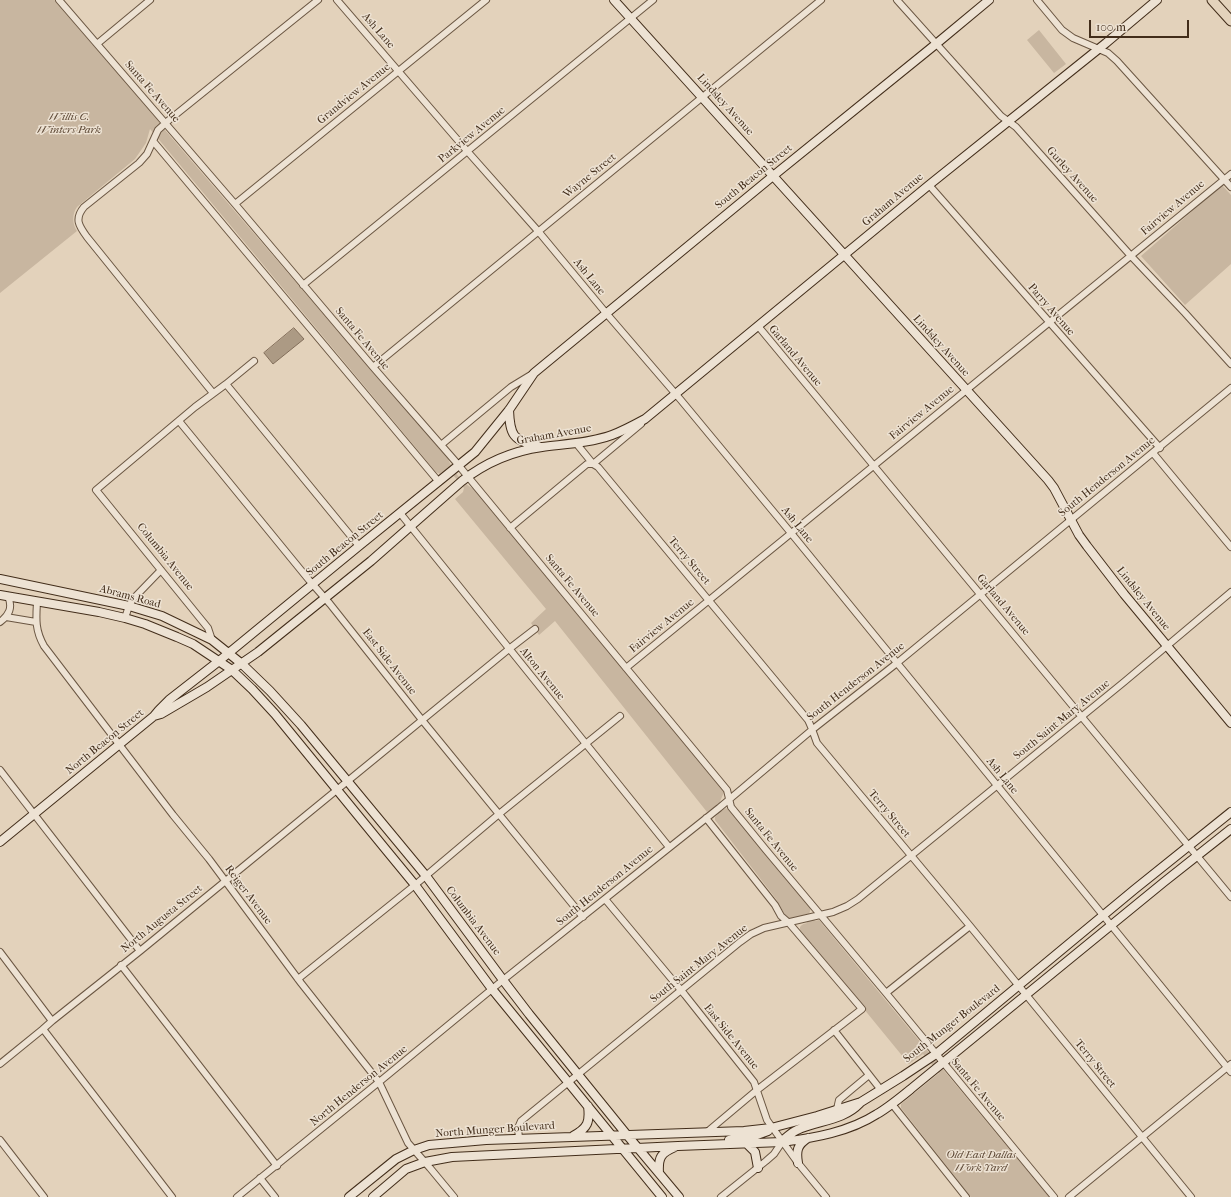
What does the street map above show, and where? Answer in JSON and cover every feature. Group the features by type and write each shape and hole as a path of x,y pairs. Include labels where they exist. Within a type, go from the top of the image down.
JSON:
{"main road":[{"name":"Lindsley Avenue","path":"614,0 1048,480 1087,546 1124,594 1231,723"},
{"name":"South Beacon Street","path":"154,716 169,700 229,653 475,452 509,410 534,373 989,0"},
{"name":"Graham Avenue","path":"468,476 499,458 541,447 611,435 645,419 929,185 1157,0"},
{"path":"1212,0 1231,21"},
{"path":"509,410 509,424 511,432 522,442 541,447"},
{"path":"468,476 326,599 242,664 232,670 265,704 415,885 492,989 662,1197"},
{"name":"Abrams Road","path":"0,579 129,606 162,616 212,640 242,664"},
{"path":"32,586 38,602"},
{"name":"Abrams Road","path":"4,595 125,618 193,644 232,670"},
{"name":"Columbia Avenue","path":"242,664 290,712 426,876 503,980 627,1135 679,1197"},
{"name":"North Beacon Street","path":"0,842 154,716 174,707 232,670"},
{"name":"South Munger Boulevard","path":"611,1135 744,1131 771,1128 861,1102 936,1054 1103,915 1231,812"},
{"path":"373,1197 406,1169 425,1162 459,1156 782,1142 836,1132 861,1123 892,1104 1231,828"},
{"path":"782,1142 794,1131 852,1111 861,1102"},
{"path":"572,1136 587,1126 589,1116 588,1106"},
{"path":"723,1144 730,1139 757,1135 768,1131 771,1128"},
{"name":"North Munger Boulevard","path":"349,1197 388,1164 404,1154 429,1146 444,1143 518,1138 611,1135"},
{"path":"798,1163 798,1148 809,1138"},
{"path":"748,1144 755,1152 758,1168"},
{"path":"659,1173 658,1164 660,1158 669,1150 678,1146"}],"street":[{"name":"Santa Fe Avenue","path":"59,0 235,204 372,367 468,476 727,790 732,807 766,850 1054,1197"},
{"path":"97,44 150,0"},
{"path":"213,393 81,228 78,221 81,211 139,163 147,154 158,130 165,123 318,0"},
{"name":"Ash Lane","path":"337,0 538,231 675,394 791,533 1111,925 1230,1067"},
{"name":"Grandview Avenue","path":"235,204 486,0"},
{"name":"Parkview Avenue","path":"303,285 653,0"},
{"name":"Wayne Street","path":"372,367 821,0"},
{"name":"Gurley Avenue","path":"896,0 1001,116 1016,127 1131,256 1231,364"},
{"path":"1037,0 1062,30 1073,38 1108,53 1117,61 1231,187"},
{"path":"153,141 439,482"},
{"name":"Fairview Avenue","path":"626,668 1231,174"},
{"name":"Parry Avenue","path":"929,185 1160,448"},
{"name":"Garland Avenue","path":"758,326 1231,897"},
{"path":"179,421 254,361"},
{"name":"South Beacon Street","path":"441,445 511,387 534,373"},
{"path":"226,384 359,546"},
{"name":"South Henderson Avenue","path":"492,989 706,818 813,729 897,663 1231,388"},
{"name":"Graham Avenue","path":"510,528 587,464 593,464 639,426 645,419"},
{"name":"Columbia Avenue","path":"179,421 96,490 208,628 212,640"},
{"name":"East Side Avenue","path":"179,421 326,599 422,720 583,917"},
{"name":"Terry Street","path":"576,442 808,720 813,729 817,743 970,926 1191,1197"},
{"path":"1152,453 1231,547"},
{"name":"Alton Avenue","path":"400,513 670,847"},
{"path":"125,618 129,606 139,591 161,570"},
{"name":"South Saint Mary Avenue","path":"518,1138 519,1124 521,1121 579,1075 680,990 751,934 764,928 821,916 847,906 858,899 1231,592"},
{"path":"0,622 6,617 11,609 11,602 4,595"},
{"name":"Reiger Avenue","path":"38,602 36,622 39,637 44,646 225,881 298,979 379,1082 408,1143 454,1197"},
{"path":"6,617 36,622"},
{"name":"North Augusta Street","path":"0,1064 52,1020 140,951 535,629"},
{"path":"298,979 415,885 499,814 620,716"},
{"path":"0,770 140,951"},
{"path":"706,818 775,905 781,916 789,922 862,1009 707,1132"},
{"name":"East Side Avenue","path":"605,899 754,1082 771,1128 826,1197"},
{"path":"886,993 970,926"},
{"path":"0,952 52,1020"},
{"path":"121,965 277,1166"},
{"name":"North Henderson Avenue","path":"237,1197 277,1166 492,989"},
{"path":"43,1029 172,1197"},
{"path":"834,1030 881,1090"},
{"path":"1069,1197 1230,1067"},
{"path":"837,1109 839,1100 869,1075"},
{"path":"892,1104 966,1197"},
{"path":"0,1140 44,1197"},
{"path":"721,1197 774,1154 782,1142"},
{"path":"260,1178 275,1197"}],"green space":[{"path":"0,0 54,0 448,459 458,476 474,489 724,792 719,804 724,809 726,808 729,810 811,908 809,914 815,921 819,920 1049,1197 971,1197 901,1108 901,1104 939,1073 923,1054 909,1064 800,931 801,926 807,923 802,916 791,919 786,917 776,899 715,820 715,817 718,814 713,808 707,812 555,621 539,635 531,623 546,609 455,499 463,492 464,488 448,469 440,474 436,472 150,129 146,143 135,159 77,207 73,219 77,231 0,293"},
{"path":"1039,30 1066,64 1054,73 1027,40"},
{"path":"1222,185 1231,195 1231,264 1185,305 1141,256"}],"shaded area":[{"path":"294,328 304,339 273,364 264,353"}],"park label":[{"name":"Willis C. Winters Park","path":"69,123"},
{"name":"Old East Dallas Work Yard","path":"981,1161"}]}
